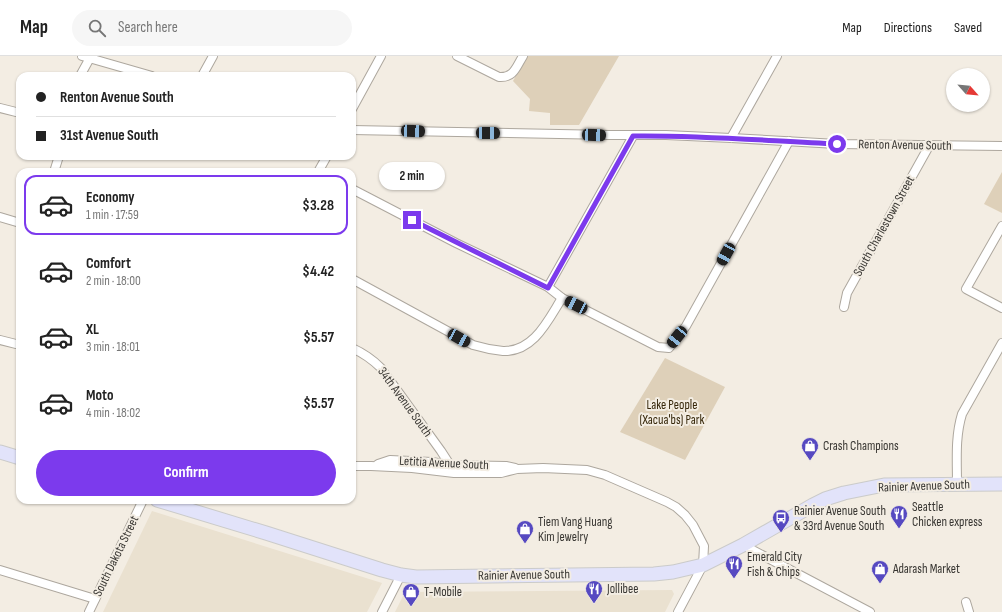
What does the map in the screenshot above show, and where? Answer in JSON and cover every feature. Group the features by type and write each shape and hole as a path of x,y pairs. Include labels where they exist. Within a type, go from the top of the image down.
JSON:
{"main road":[{"path":"0,452 16,457"},
{"name":"Rainier Avenue South","path":"170,504 401,575 416,577 654,574 673,572 703,565 743,546 813,505 825,499 844,493 884,485 1002,484"}],"street":[{"path":"82,56 91,57 139,72"},
{"path":"204,72 213,56"},
{"path":"356,102 381,56"},
{"path":"457,56 499,77 505,78 513,74 523,56"},
{"path":"731,138 776,56"},
{"path":"82,72 91,57"},
{"path":"0,108 16,112"},
{"name":"Renton Avenue South","path":"356,130 633,136 666,135 837,144 1002,146"},
{"path":"548,288 633,136"},
{"path":"356,191 548,288 562,298 658,347 669,348 686,326 789,141"},
{"name":"South Charlestown Street","path":"844,307 847,293 929,146"},
{"path":"0,217 16,222"},
{"path":"1002,226 966,289 1002,308"},
{"path":"356,281 473,345 505,351 516,349 525,345 534,338 542,330 562,298"},
{"path":"0,340 16,345"},
{"path":"957,484 957,439 962,414 1002,343"},
{"name":"34th Avenue South","path":"356,350 367,356 380,368 450,465"},
{"name":"Letitia Avenue South","path":"372,466 390,460 432,462 450,465 506,466 517,469"},
{"name":"Letitia Avenue South","path":"356,466 412,468 454,473 501,473 517,469 543,468 587,470 605,475 667,502 676,507 685,515 694,525 704,546 703,565"},
{"name":"South Dakota Street","path":"89,612 142,504"},
{"path":"743,546 870,612"},
{"path":"678,612 703,565"},
{"path":"0,570 95,599"},
{"path":"382,612 401,575"},
{"path":"966,602 969,612"}],"shaded area":[{"path":"152,511 382,583 367,612 103,612"},
{"path":"672,590 674,594 665,612 395,612 405,592"}],"green space":[{"path":"527,56 619,56 579,125 550,125 550,113 529,111 530,99 513,81"},
{"path":"1002,172 1002,213 984,204"},
{"name":"Lake People (Xacua'bs) Park","path":"665,358 725,387 685,460 620,432"}],"place":[{"name":"Crash Champions","path":"810,461"},
{"name":"Seattle Chicken express","path":"899,529"},
{"name":"Rainier Avenue South & 33rd Avenue South","path":"781,533"},
{"name":"Tiem Vang Huang Kim Jewelry","path":"525,544"},
{"name":"Emerald City Fish & Chips","path":"734,579"},
{"name":"Adarash Market","path":"880,584"},
{"name":"Jollibee","path":"594,604"},
{"name":"T-Mobile","path":"411,607"}],"route":[{"path":"412,220 548,288 633,136 666,135 837,144"}]}
